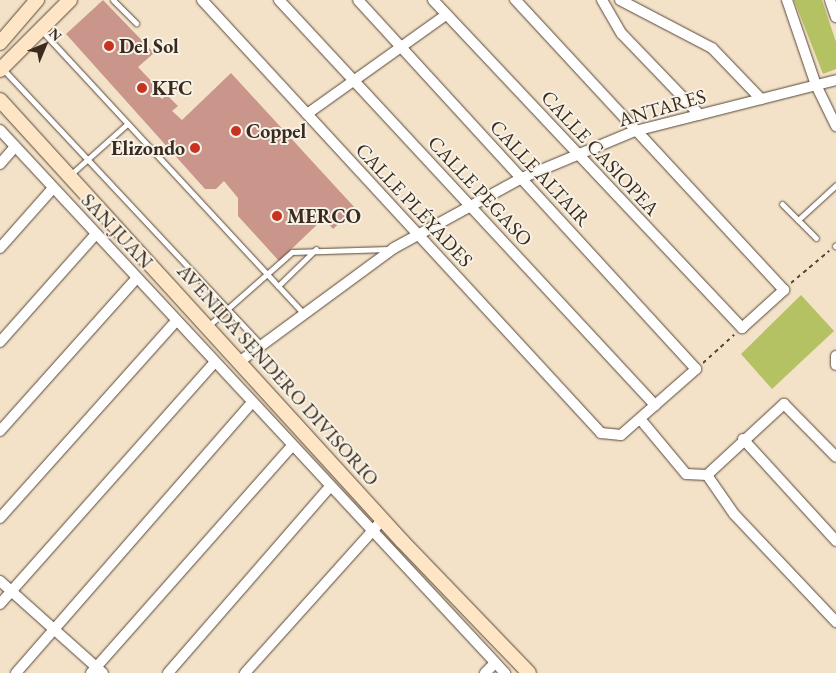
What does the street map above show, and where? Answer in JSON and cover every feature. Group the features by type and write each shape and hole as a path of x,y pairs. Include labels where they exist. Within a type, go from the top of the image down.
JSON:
{"street":[{"path":"0,25 24,11 37,0"},
{"path":"1,68 70,0"},
{"name":"CALLE PLÉYADES","path":"202,0 601,432 621,435 642,420"},
{"name":"CALLE PEGASO","path":"279,0 655,405"},
{"name":"CALLE ALTAIR","path":"358,0 696,370"},
{"name":"CALLE CASIOPEA","path":"433,0 576,154 742,328"},
{"path":"515,0 784,290 742,328"},
{"path":"602,0 622,34 700,115"},
{"path":"620,0 712,48 762,99"},
{"path":"787,0 816,85 836,126"},
{"path":"830,0 836,17"},
{"path":"0,43 24,11"},
{"path":"307,114 446,15"},
{"path":"0,50 20,49"},
{"name":"ANTARES","path":"239,362 394,248 522,178 635,131 836,80"},
{"name":"AVENIDA SENDERO DIVISORIO","path":"0,100 383,519 529,673"},
{"name":"SAN JUAN","path":"0,130 371,532"},
{"path":"0,164 15,147"},
{"path":"0,248 54,188"},
{"path":"0,342 96,234"},
{"path":"0,431 137,278"},
{"path":"0,518 176,322"},
{"path":"0,604 214,363"},
{"path":"696,370 655,405 642,420 686,474 707,475 777,407 788,405 836,457"},
{"path":"16,673 251,404"},
{"path":"743,439 836,541"},
{"path":"0,581 97,671 291,447"},
{"path":"707,475 734,514 836,622"},
{"path":"168,673 329,488"},
{"path":"246,673 383,519"},
{"path":"371,532 505,673"},
{"path":"485,673 495,663"}],"lane":[{"path":"113,0 136,23"},
{"path":"40,29 304,314"},
{"path":"1,68 261,345"},
{"path":"69,176 127,124"},
{"path":"798,220 836,185"},
{"path":"782,204 816,238"},
{"path":"207,327 265,272 292,252 316,249 394,248"},
{"path":"278,286 316,249"}],"path":[{"path":"784,290 836,245"},
{"path":"696,370 742,328"}],"green space":[{"path":"794,0 822,0 836,42 836,69 823,74"},
{"path":"801,295 834,331 772,389 741,354"}],"building":[{"path":"103,0 154,53 138,67 157,87 153,90 162,99 167,95 178,106 172,111 182,120 231,73 356,209 333,229 324,218 279,261 238,216 238,198 224,181 216,189 205,189 66,34"}],"place":[{"name":"Del Sol","path":"109,46"},
{"name":"KFC","path":"142,88"},
{"name":"Coppel","path":"236,131"},
{"name":"Elizondo","path":"195,148"},
{"name":"MERCO","path":"277,216"}]}
